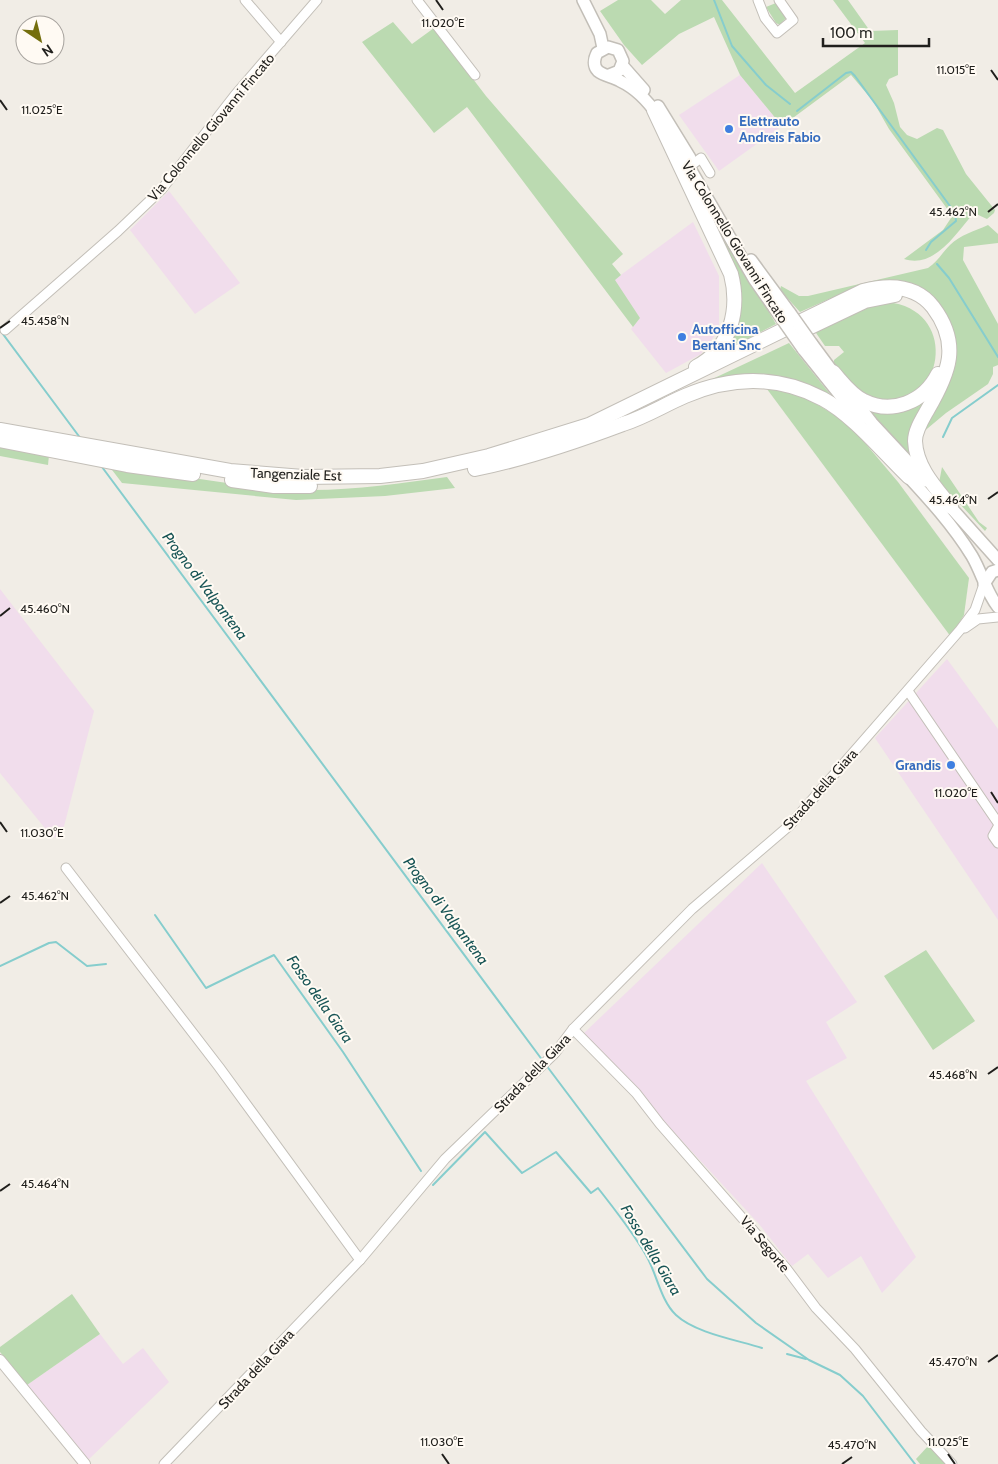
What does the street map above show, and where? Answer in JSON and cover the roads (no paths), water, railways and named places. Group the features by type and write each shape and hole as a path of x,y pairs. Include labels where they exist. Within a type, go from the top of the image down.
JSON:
{"highway":[{"path":"589,425 702,364 726,339 732,324 736,292 731,274 654,110"},
{"path":"589,425 863,291 884,286 899,287 915,292 929,302 947,331 950,353 945,378 915,438 916,454 928,478 951,507"},
{"path":"580,440 865,301 895,295 906,298 923,308 934,320 940,331 944,346 941,369 927,391 909,403 880,407 862,401 832,372"},
{"path":"580,440 626,424 686,395 722,383 739,380 762,380 784,383 824,399 849,416 909,478"},
{"name":"Tangenziale Est","path":"0,430 230,471 303,477 380,476 423,470 489,456 589,425"},
{"name":"Tangenziale Est","path":"0,440 127,465 274,486 352,486 425,480 496,464 580,440"}],"main road":[{"path":"583,0 600,34 603,48"},
{"name":"Via Colonnello Giovanni Fincato","path":"786,316 754,279 645,97 623,82 600,73 594,64 597,53 603,48 612,47 618,50 623,59 622,66 659,107 742,248 840,397 956,532 973,558 984,584 998,607"},
{"path":"609,76 617,72 622,66"},
{"name":"Via Colonnello Giovanni Fincato","path":"808,346 832,372 872,423 998,560"},
{"path":"984,584 992,572 998,570"}],"street":[{"path":"245,0 281,42"},
{"name":"Via Colonnello Giovanni Fincato","path":"6,328 118,231 162,189 235,95 317,0"},
{"path":"418,0 475,75"},
{"path":"758,0 765,18 777,33 793,20 779,0"},
{"path":"693,164 701,158 710,173"},
{"name":"Strada della Giara","path":"164,1464 360,1260 445,1159 555,1053 574,1029 692,910 790,825 960,630 976,610 984,584"},
{"name":"Strada della Giara","path":"960,630 978,619 998,617"},
{"path":"908,691 998,823"},
{"path":"998,827 993,836 998,843"},
{"path":"66,868 213,1059 360,1260"},
{"name":"Via Segorte","path":"574,1029 636,1093 660,1124 786,1268 816,1308 855,1349 921,1431 952,1464"},
{"path":"0,1360 86,1464"}],"waterway":[{"path":"714,0 732,46 766,85 790,104"},
{"path":"797,111 846,73 851,72 855,76 955,213 956,221 931,242 926,250"},
{"path":"937,264 949,278 998,357"},
{"name":"Progno di Valpantena","path":"0,330 81,439"},
{"path":"943,437 952,418 998,385"},
{"name":"Progno di Valpantena","path":"102,467 543,1061"},
{"name":"Fosso della Giara","path":"155,915 206,988 274,955 343,1052 421,1171"},
{"name":"Fosso della Giara","path":"0,966 49,943 56,942 87,966 106,964"},
{"name":"Progno di Valpantena","path":"546,1065 707,1279 756,1323 809,1360 840,1375 863,1396 915,1464"},
{"name":"Fosso della Giara","path":"433,1185 485,1132 522,1173 556,1152 591,1193 598,1188 624,1221 651,1264 663,1295 676,1315 694,1327 762,1348"},
{"name":"Fosso della Giara","path":"787,1354 806,1359"}],"place":[{"name":"Elettrauto Andreis Fabio","path":"729,129"},
{"name":"Autofficina Bertani Snc","path":"682,337"},
{"name":"Grandis","path":"951,765"}]}
